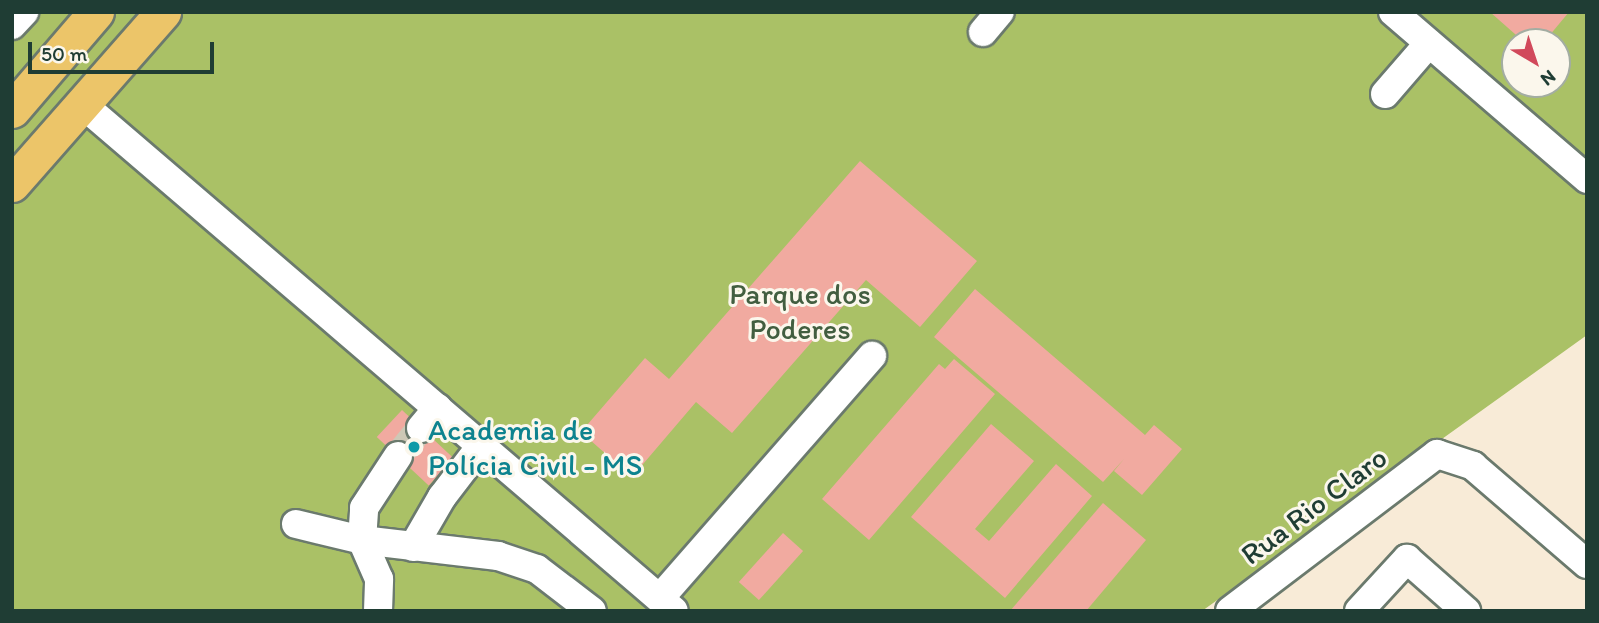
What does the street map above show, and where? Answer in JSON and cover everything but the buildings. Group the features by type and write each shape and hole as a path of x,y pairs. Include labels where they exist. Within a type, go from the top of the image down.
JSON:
{"main road":[{"path":"12,110 96,12"},
{"path":"12,184 163,12"}],"street":[{"path":"12,25 24,12"},
{"path":"1385,94 1415,24 1587,178"},
{"path":"82,104 430,418 481,446 667,605 872,356"},
{"path":"413,547 442,497 481,446"},
{"name":"Rua Rio Claro","path":"1238,609 1437,454 1473,466 1587,564"},
{"path":"378,611 379,579 362,540 364,508 398,456"},
{"path":"296,524 362,540 498,556 537,569 592,611"},
{"path":"1359,611 1407,559 1466,611"}],"green space":[{"path":"12,12 96,12 12,110"},
{"path":"108,12 146,12 12,167 12,123"},
{"name":"Parque dos Poderes","path":"163,12 1587,12 1587,335 1202,611 12,611 12,184"}],"tunnel":[{"path":"398,456 421,428"}],"place":[{"name":"Academia de Polícia Civil - MS","path":"414,447"}]}
